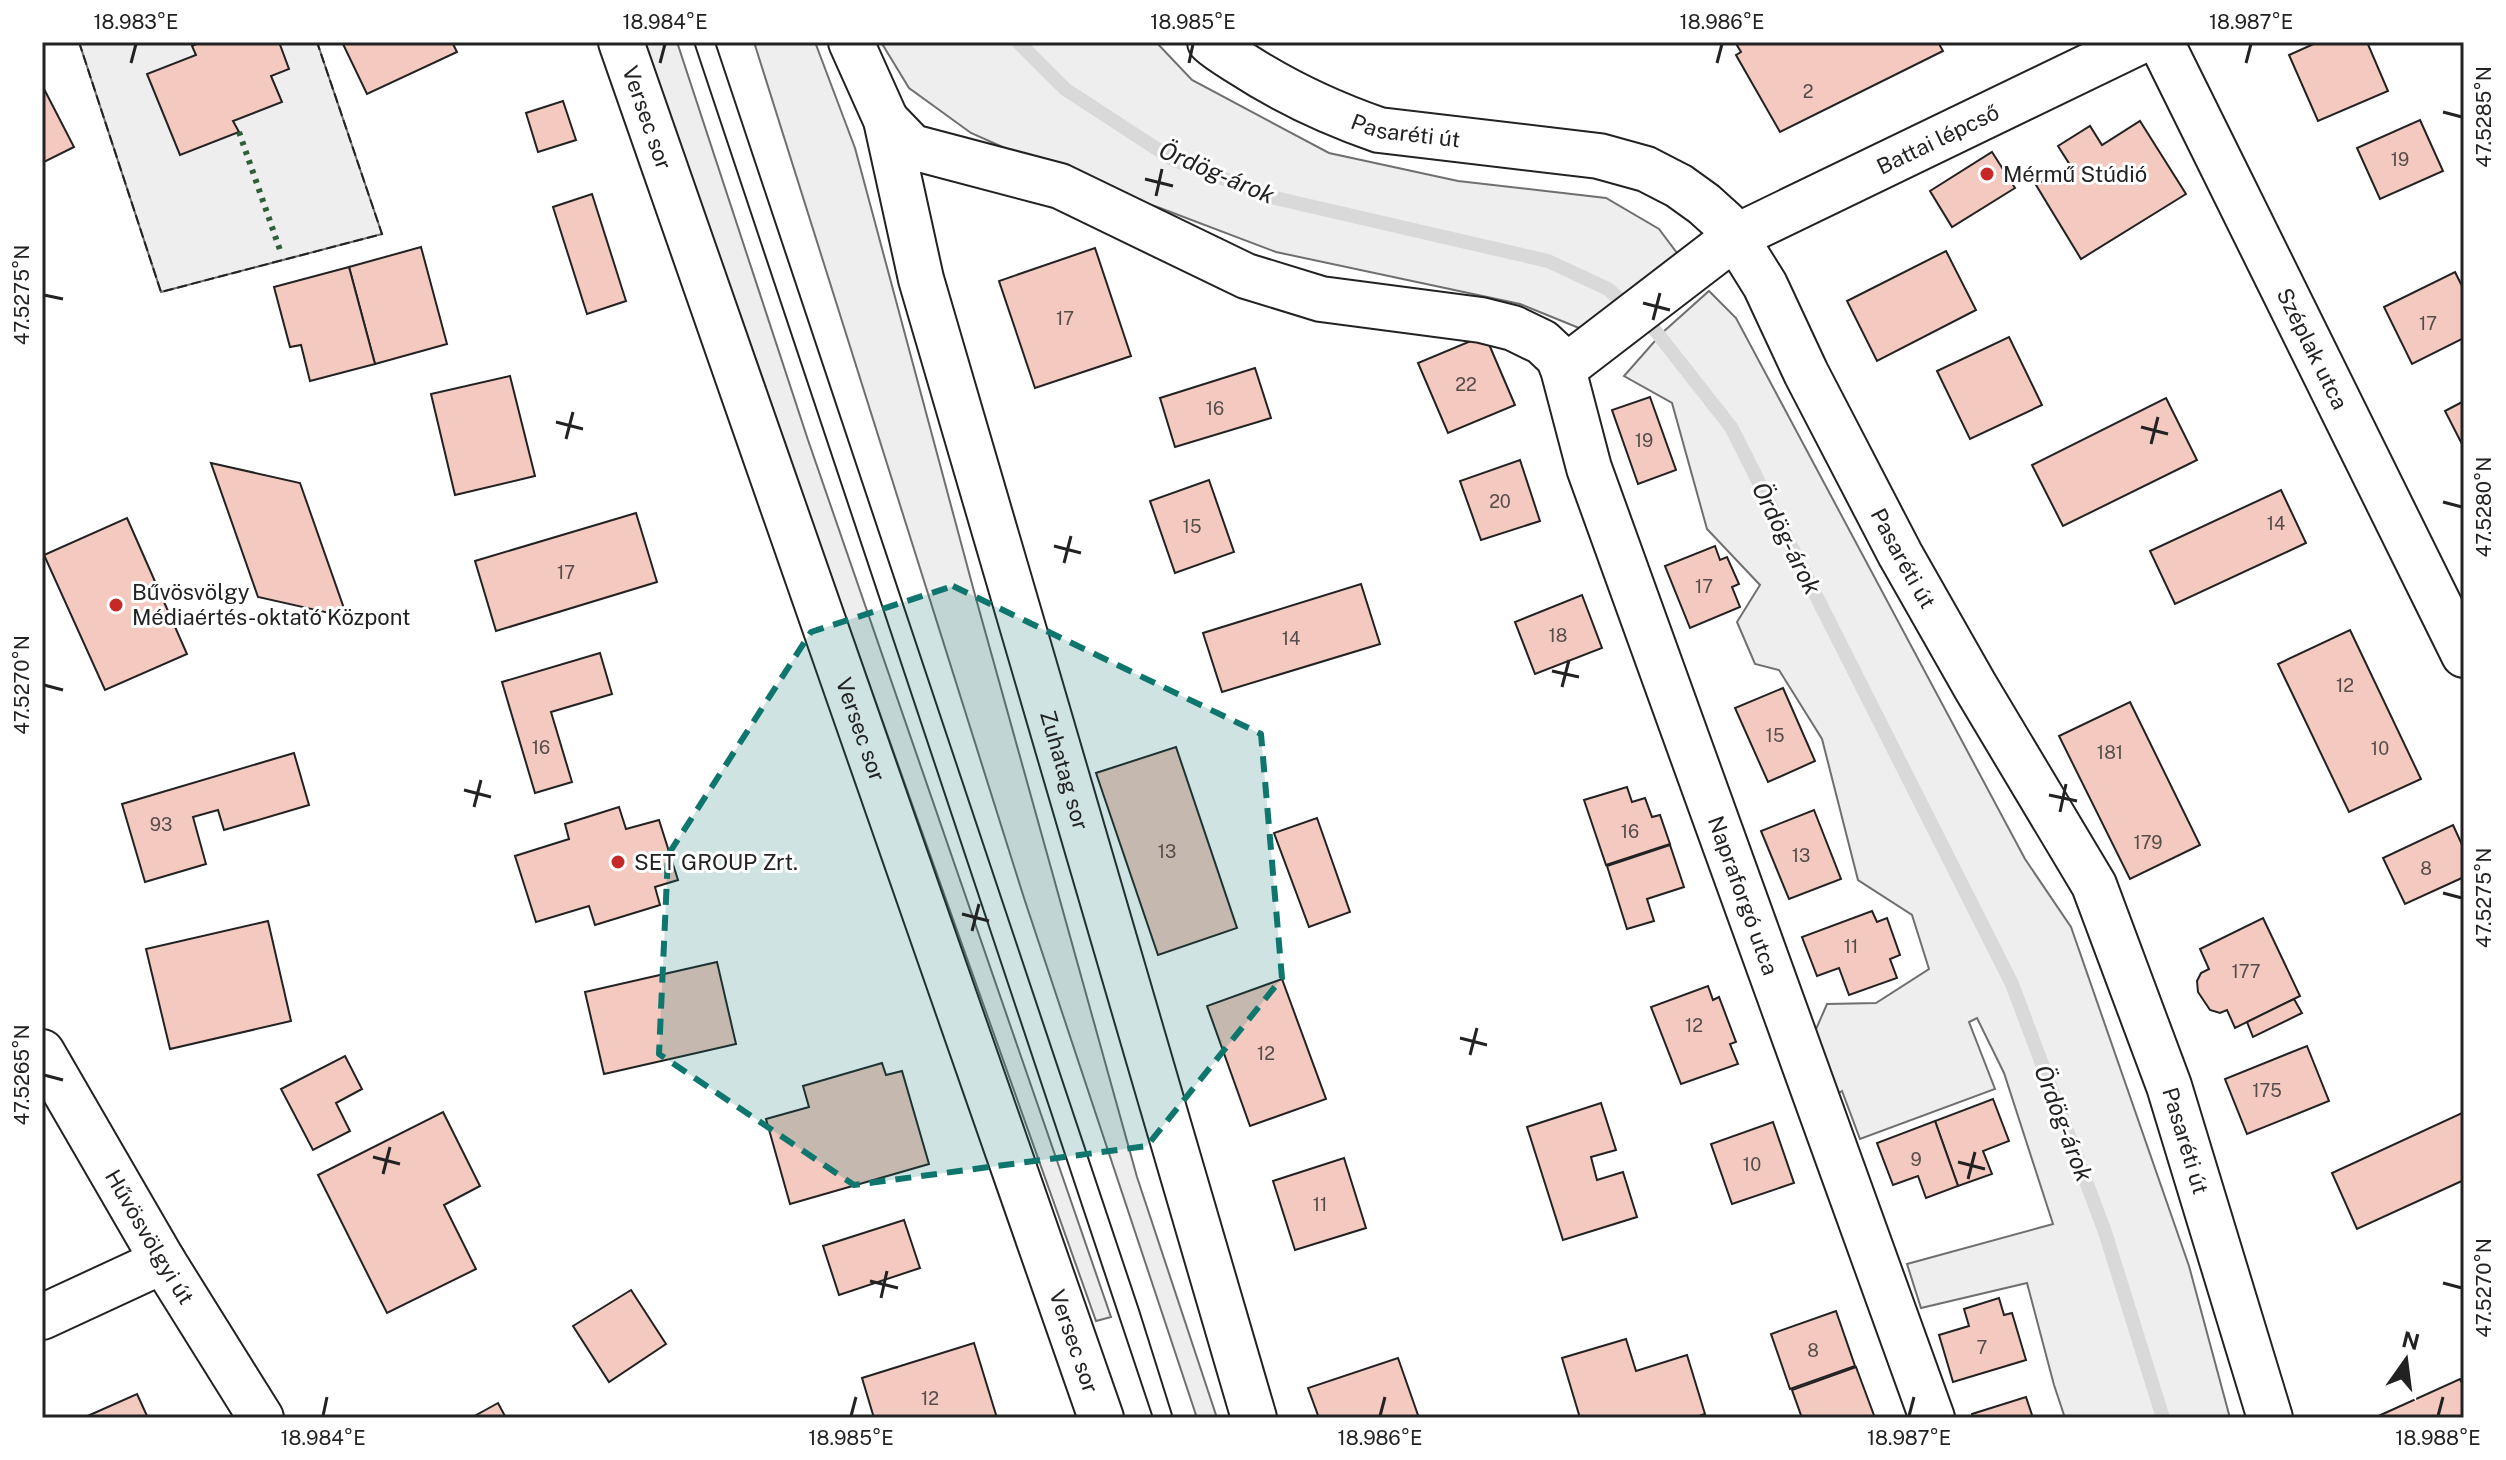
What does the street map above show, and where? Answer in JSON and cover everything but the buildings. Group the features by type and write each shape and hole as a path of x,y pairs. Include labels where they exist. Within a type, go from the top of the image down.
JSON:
{"street":[{"name":"Versec sor","path":"621,42 1101,1418"},
{"name":"Zuhatag sor","path":"851,42 886,120 921,279 1254,1418"},
{"name":"Pasaréti út","path":"1210,42 1255,73 1297,96 1326,111 1379,130 1599,156 1646,169 1679,186 1725,223 1765,285 1806,373 1900,554 2094,885 2169,1086 2270,1418"},
{"name":"Battai lépcső","path":"1563,369 1735,237 2139,42"},
{"name":"Széplak utca","path":"2161,42 2464,655"},
{"name":"Zuhatag sor","path":"886,120 912,147 1060,186 1246,276 1321,299 1481,320 1513,328 1542,342 1558,357 1563,369"},
{"name":"Napraforgó utca","path":"1563,369 1589,468 1932,1418"},
{"name":"Hűvösvölgyi út","path":"42,1052 163,1261 261,1418"},
{"path":"42,1317 163,1261"}],"highlighted area":[{"path":"953,586 1261,734 1282,978 1147,1146 854,1185 659,1054 668,855 811,632"}],"shaded area":[{"path":"79,42 317,42 382,234 161,292"},
{"path":"634,42 677,42 808,440 1111,1317 1096,1321 786,450"},
{"path":"754,42 815,42 855,148 975,595 1137,1177 1217,1418 1197,1418 1024,898"},
{"path":"881,42 1156,42 1192,80 1329,153 1458,181 1606,198 1659,229 1680,257 1584,330 1520,304 1276,252 1072,178 971,133 909,88"},
{"path":"1709,291 1736,318 2025,859 2071,927 2189,1266 2230,1418 2065,1418 2027,1283 1921,1308 1907,1264 2053,1224 2004,1073 1977,1018 1969,1022 1995,1089 1860,1139 1842,1091 1829,1100 1806,1052 1827,1004 1876,1003 1929,969 1912,915 1858,880 1822,739 1779,670 1755,664 1737,622 1760,585 1707,529 1672,403 1624,376 1662,333"}],"waterway":[{"name":"Ördög-árok","path":"1018,42 1065,89 1174,160 1275,198 1548,261 1608,289 1654,329 1731,427 2012,984 2105,1232 2163,1418"}],"tram line":[{"path":"694,42 1153,1418"},
{"path":"715,42 1173,1418"}],"hedge":[{"path":"239,132 280,250"}],"fence":[{"path":"79,42 161,292 382,234 317,42"}],"place":[{"name":"Mérmű Stúdió","path":"1987,174"},
{"name":"Bűvösvölgy Médiaértés-oktató Központ","path":"116,605"},
{"name":"SET GROUP Zrt.","path":"618,862"}]}
